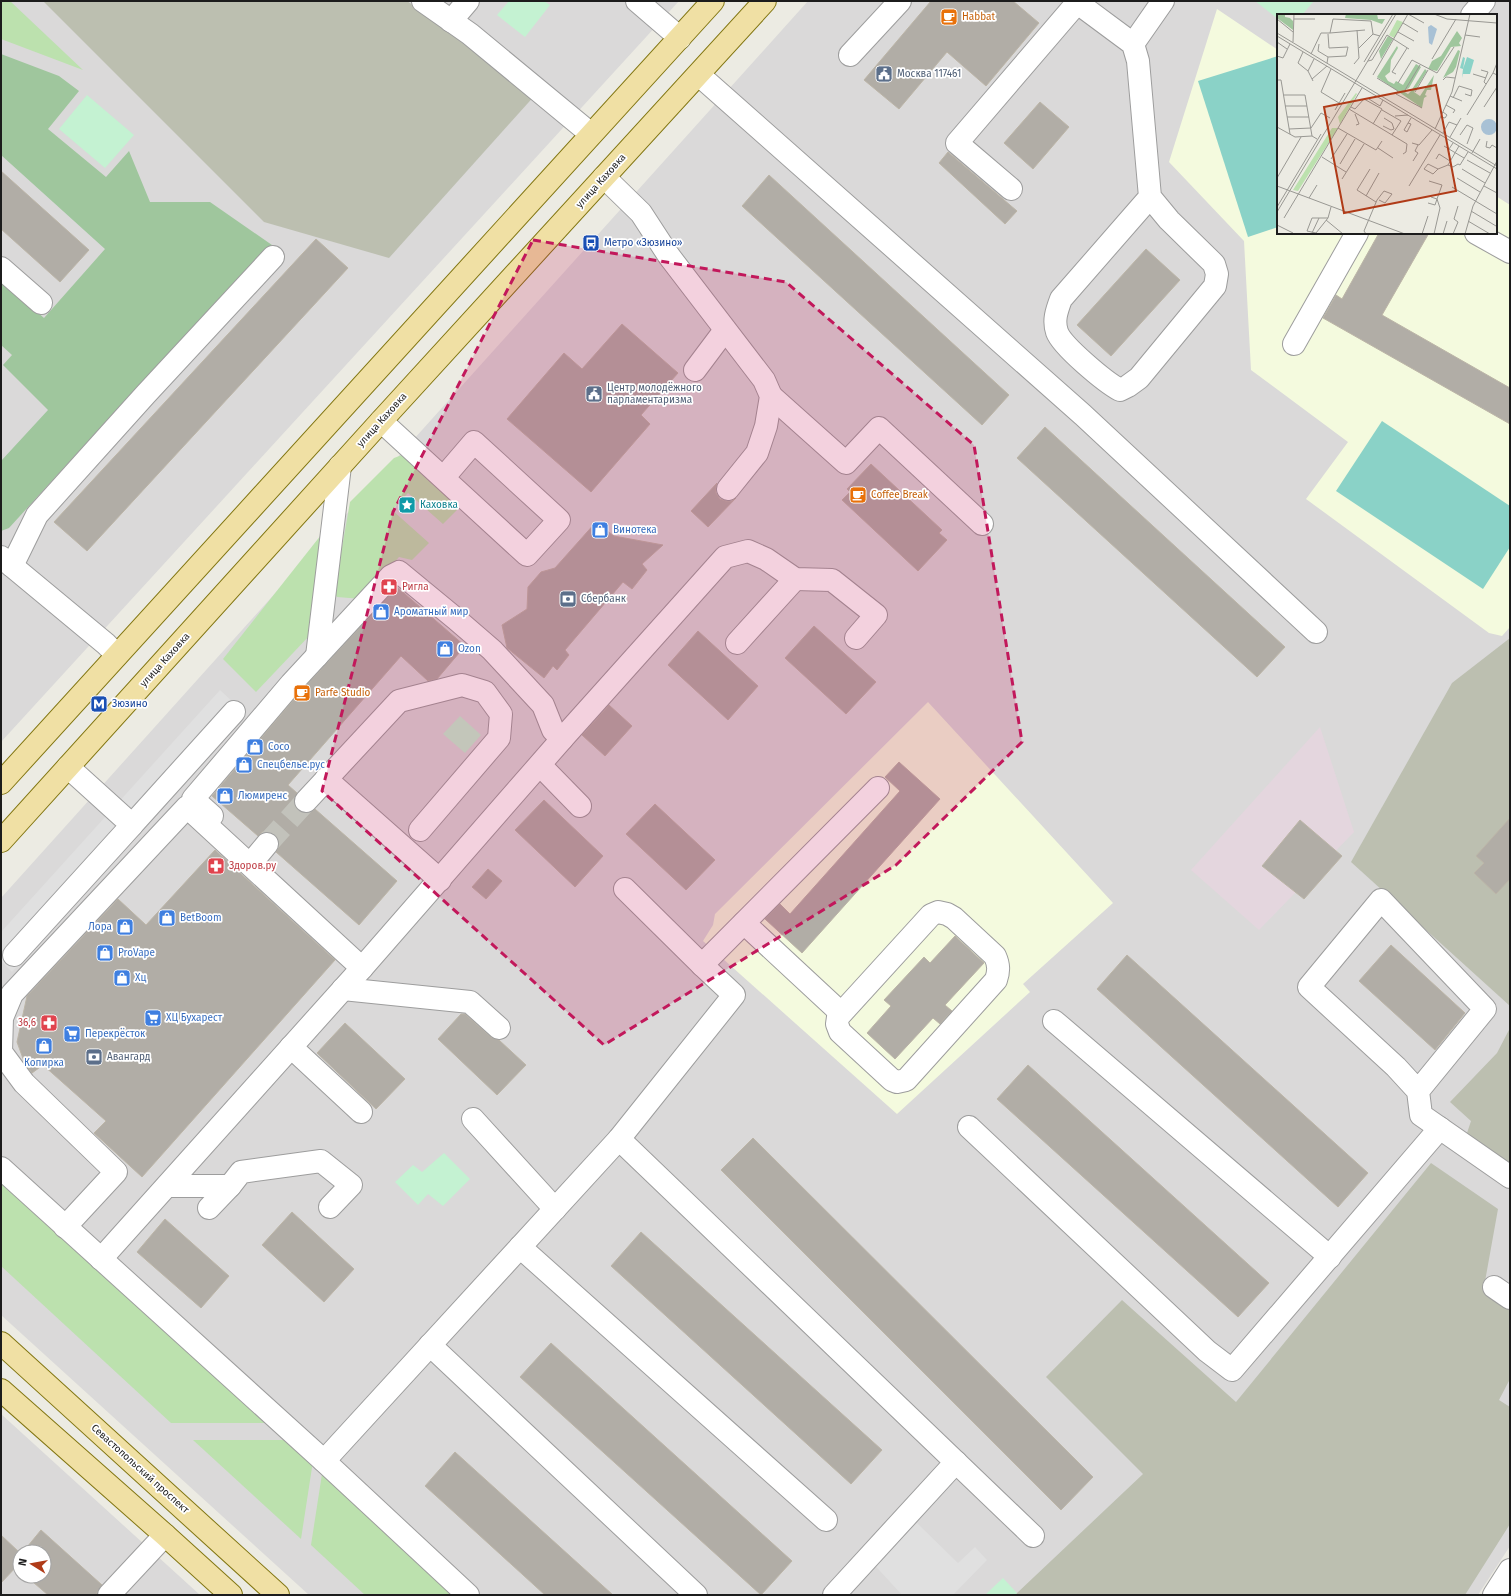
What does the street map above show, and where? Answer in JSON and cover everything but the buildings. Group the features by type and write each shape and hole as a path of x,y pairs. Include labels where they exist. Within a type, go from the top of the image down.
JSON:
{"main road":[{"path":"1,783 713,1"},
{"name":"улица Каховка","path":"1,841 340,466 699,75 765,1"},
{"name":"Севастопольский проспект","path":"1,1343 278,1595"},
{"path":"1,1390 231,1595"}],"street":[{"path":"423,1 470,34 591,134"},
{"path":"451,21 468,1"},
{"path":"637,1 680,38"},
{"path":"850,55 900,1"},
{"path":"1133,44 1163,1"},
{"path":"1473,14 1484,1"},
{"path":"1011,189 957,143 1076,2 1133,44 1138,61 1150,198 1169,220 1214,264 1217,274 1215,286 1139,378 1120,390 1111,385 1076,356 1057,333 1054,316 1060,299 1150,198"},
{"path":"699,75 1082,415 1316,632"},
{"path":"604,178 641,213 669,256 764,380 770,396 846,463 879,428 982,524"},
{"path":"1294,344 1356,234"},
{"path":"1478,234 1510,252"},
{"path":"117,656 106,644 7,562 37,515 150,389 273,257"},
{"path":"1,268 41,303"},
{"path":"695,370 725,330"},
{"path":"728,489 757,453 766,426 770,396"},
{"path":"381,421 444,477 527,555 560,520 474,442 444,477"},
{"path":"317,656 340,466"},
{"path":"101,1259 291,1048 440,880 562,739 725,557 748,551 766,559 795,579 832,580 876,615 856,638"},
{"path":"367,962 262,850 193,799 291,684 391,576 398,572 492,650 543,705 553,730 562,739"},
{"path":"736,643 795,579"},
{"path":"306,801 399,701 462,685 485,692 501,714 499,738 420,830"},
{"path":"14,955 234,712"},
{"path":"540,765 580,806"},
{"path":"68,767 132,825"},
{"path":"326,779 440,880"},
{"path":"702,965 878,788"},
{"path":"65,1227 120,1166 24,1082 1,1052 2,1018 12,994 187,807 367,962"},
{"path":"324,1461 619,1138 734,995 625,889"},
{"path":"1418,1090 1485,1009 1381,900 1309,987 1396,1067 1418,1090 1421,1115 1510,1177"},
{"path":"938,912 947,914 954,918 995,956 999,964 999,972 996,980 906,1080 901,1082 892,1080 840,1032 837,1024 838,1017 841,1013 931,914 938,912"},
{"path":"744,922 841,1013"},
{"path":"343,989 470,1002 499,1028"},
{"path":"1054,1022 1330,1257"},
{"path":"291,1048 361,1112"},
{"path":"473,1120 555,1209"},
{"path":"969,1127 1207,1351 1232,1370 1440,1128"},
{"path":"619,1138 1033,1536"},
{"path":"209,1208 242,1172 321,1161 351,1185 330,1207"},
{"path":"1,1168 324,1461 468,1595"},
{"path":"167,1186 230,1186"},
{"path":"520,1247 826,1520"},
{"path":"430,1345 696,1595"},
{"path":"834,1595 956,1462"},
{"path":"109,1595 165,1535"},
{"path":"1494,1595 1510,1570"}],"highlighted area":[{"path":"533,240 786,282 974,445 1022,742 896,865 604,1045 322,791 393,512"}],"shaded area":[{"path":"1,1 679,1 1,742"},
{"path":"43,1 407,1 537,93 389,258 264,222"},
{"path":"509,1 544,1 550,5 525,37 497,15"},
{"path":"808,1 1510,1 1510,1546 1478,1595 309,1595 1,1315 1,898"},
{"path":"1255,1 1314,1 1303,14 1277,14 1277,18"},
{"path":"1217,9 1277,49 1277,234 1497,234 1497,197 1510,205 1510,627 1502,636 1489,633 1306,499 1348,442 1251,370 1244,241 1169,162"},
{"path":"1277,56 1277,227 1248,237 1198,81"},
{"path":"87,95 134,135 105,168 59,129"},
{"path":"1382,421 1510,506 1510,547 1483,589 1336,491"},
{"path":"1510,638 1510,1006 1351,862 1452,683"},
{"path":"220,690 246,714 12,972 1,961 1,932"},
{"path":"928,702 1113,903 1023,984 1030,992 897,1114 703,941 713,925 715,914"},
{"path":"460,716 481,735 465,753 443,734"},
{"path":"1320,727 1354,832 1259,930 1191,870"},
{"path":"1510,1028 1510,1166 1466,1136 1471,1121 1450,1102 1497,1053"},
{"path":"444,1153 470,1179 443,1206 428,1194 418,1205 395,1182 413,1165 422,1172"},
{"path":"1431,1163 1498,1209 1484,1287 1510,1309 1510,1379 1499,1400 1510,1407 1510,1524 1465,1595 1015,1595 1143,1474 1046,1377 1122,1300 1236,1402"},
{"path":"1,1414 200,1595 1,1595"},
{"path":"917,1523 958,1563 975,1547 987,1560 953,1595 902,1595 868,1558 891,1549"},
{"path":"1003,1578 1017,1593 1015,1595 985,1595"}],"green space":[{"path":"1,1 10,1 83,70 1,39"},
{"path":"1,54 59,76 79,91 48,129 106,177 129,151 150,202 210,202 272,245 131,394 9,528 1,531 1,461 48,410 3,365 12,355 1,345 1,280 44,318 105,249 1,155"},
{"path":"402,455 460,507 443,524 408,493 392,510 429,543 412,560 399,557 362,599 337,597 334,593 350,502 394,458"},
{"path":"325,530 311,634 256,692 223,659"},
{"path":"1,1178 270,1423 171,1423 1,1266"},
{"path":"193,1440 288,1440 313,1461 301,1539"},
{"path":"324,1461 468,1595 365,1595 311,1545"}],"tunnel":[{"path":"267,844 306,801"}],"place":[{"name":"Habbat","path":"949,17"},
{"name":"Москва 117461","path":"884,74"},
{"name":"Метро «Зюзино»","path":"591,243"},
{"name":"Центр молодёжного парламентаризма","path":"594,394"},
{"name":"Coffee Break","path":"858,495"},
{"name":"Каховка","path":"407,505"},
{"name":"Винотека","path":"600,530"},
{"name":"Ригла","path":"389,587"},
{"name":"Сбербанк","path":"568,599"},
{"name":"Ароматный мир","path":"381,612"},
{"name":"Ozon","path":"445,649"},
{"name":"Parfe Studio","path":"302,693"},
{"name":"Зюзино","path":"99,704"},
{"name":"Coco","path":"255,747"},
{"name":"Спецбелье.рус","path":"244,765"},
{"name":"Люмиренс","path":"225,796"},
{"name":"Здоров.ру","path":"216,866"},
{"name":"BetBoom","path":"167,918"},
{"name":"Лора","path":"125,927"},
{"name":"ProVape","path":"105,953"},
{"name":"Хц","path":"122,978"},
{"name":"ХЦ Бухарест","path":"153,1018"},
{"name":"36,6","path":"49,1023"},
{"name":"Перекрёсток","path":"72,1034"},
{"name":"Копирка","path":"44,1046"},
{"name":"Авангард","path":"94,1057"}]}
